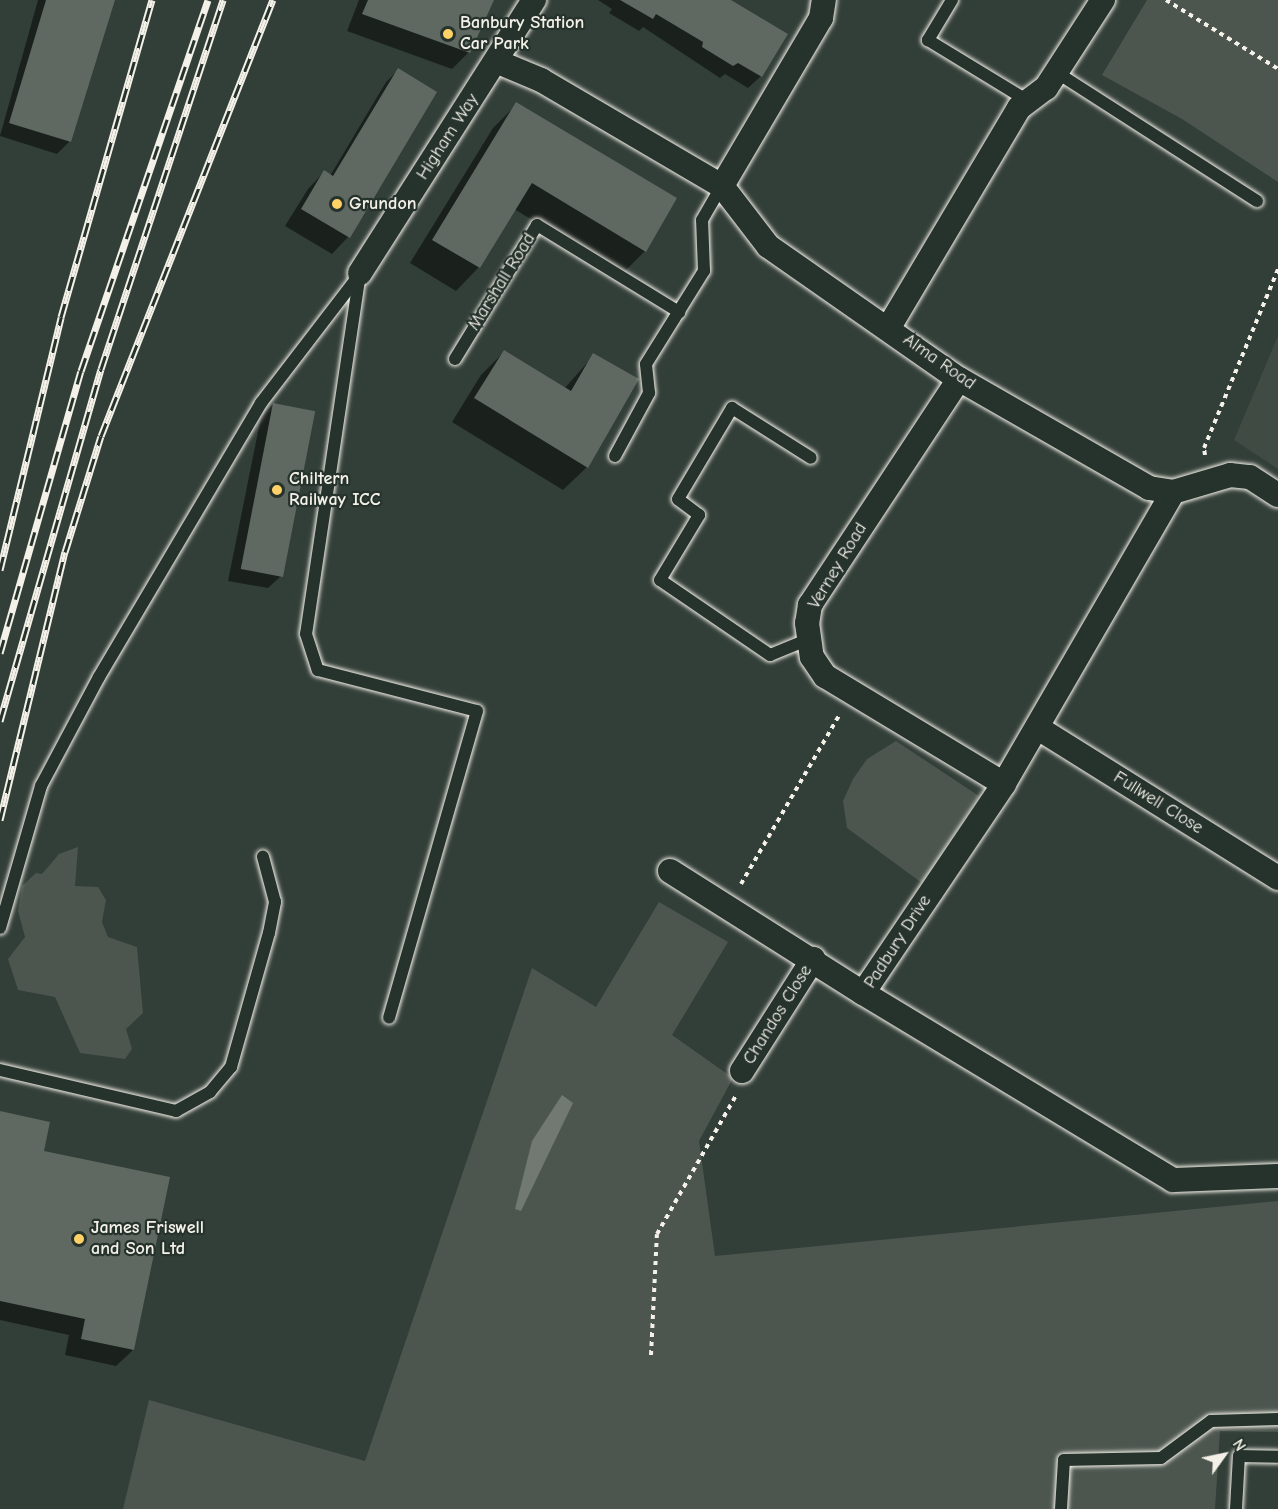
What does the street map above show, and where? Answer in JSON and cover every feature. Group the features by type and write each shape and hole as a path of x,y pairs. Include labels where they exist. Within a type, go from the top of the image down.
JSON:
{"street":[{"name":"Higham Way","path":"360,273 498,62 534,0"},
{"path":"722,186 821,18 824,0"},
{"name":"Alma Road","path":"1103,0 1046,88 1019,108 890,327 959,379 1149,488 1173,492"},
{"path":"498,62 541,80 722,186 768,246 890,327"},
{"name":"Verney Road","path":"959,379 810,605 809,639 812,657 825,676 1004,784"},
{"path":"1173,492 1210,479 1230,475 1250,477 1278,495"},
{"name":"Padbury Drive","path":"1173,492 1004,784 863,993 1173,1180 1278,1176"},
{"name":"Fullwell Close","path":"1038,728 1278,878"},
{"path":"670,871 813,959 863,993"},
{"name":"Chandos Close","path":"742,1071 813,959"}],"lane":[{"path":"951,0 928,40 1028,101"},
{"path":"1056,72 1257,201"},
{"path":"615,456 649,393 646,364 704,271 702,220 722,186"},
{"name":"Marshall Road","path":"455,358 537,225 679,312"},
{"path":"0,928 41,786 99,677 261,403 360,273"},
{"path":"360,273 306,634 318,670 477,711 389,1018"},
{"path":"809,639 770,655 660,580 699,515 678,499 732,408 812,458"},
{"path":"0,1070 176,1111 210,1092 231,1067 269,933 275,902 262,857"},
{"path":"1061,1509 1064,1460 1161,1458 1211,1421 1278,1419"},
{"path":"1236,1509 1239,1456 1278,1456"}],"path":[{"path":"1166,0 1278,69"},
{"path":"1210,479 1203,448 1278,269"},
{"path":"728,907 852,693"},
{"path":"651,1355 657,1234 738,1093 742,1071"}],"shaded area":[{"path":"1147,0 1278,0 1278,182 1182,119 1102,75"},
{"path":"1278,336 1278,469 1234,440"},
{"path":"896,741 979,796 922,883 847,828 843,801 853,779 867,759"},
{"path":"78,847 75,886 98,887 106,900 102,922 108,937 137,947 143,1013 126,1029 132,1049 125,1059 80,1053 55,997 18,990 8,959 25,937 18,911 22,886 36,873 42,874 59,854"},
{"path":"659,902 728,942 672,1035 733,1078 699,1141 715,1256 1278,1201 1278,1432 1220,1431 1215,1509 123,1509 149,1400 365,1461 532,968 596,1007"},
{"path":"562,1095 573,1103 521,1211 515,1209 532,1141"}],"building":[{"path":"46,0 115,0 71,142 9,123"},
{"name":"Banbury Station Car Park","path":"368,0 494,0 470,53 362,14"},
{"path":"620,0 731,0 788,34 762,77 738,63 733,66 702,47 703,42 656,14 653,19"},
{"path":"398,68 437,92 350,238 301,209 324,170 333,176"},
{"path":"516,102 677,198 646,252 532,183 480,268 432,240"},
{"path":"504,350 571,391 593,353 639,379 588,468 474,398"},
{"name":"Chiltern Railway ICC","path":"273,403 315,411 283,577 241,569"},
{"name":"James Friswell and Son Ltd","path":"0,1111 50,1122 44,1151 170,1177 134,1350 81,1339 85,1319 0,1301"}],"railway":[{"path":"0,570 61,317 152,0"},
{"path":"0,653 81,371 208,0"},
{"path":"0,721 101,369 223,0"},
{"path":"0,820 65,552 101,436 273,0"}],"place":[{"name":"Banbury Station Car Park","path":"448,34"},
{"name":"Grundon","path":"337,204"},
{"name":"Chiltern Railway ICC","path":"277,490"},
{"name":"James Friswell and Son Ltd","path":"79,1239"}]}
